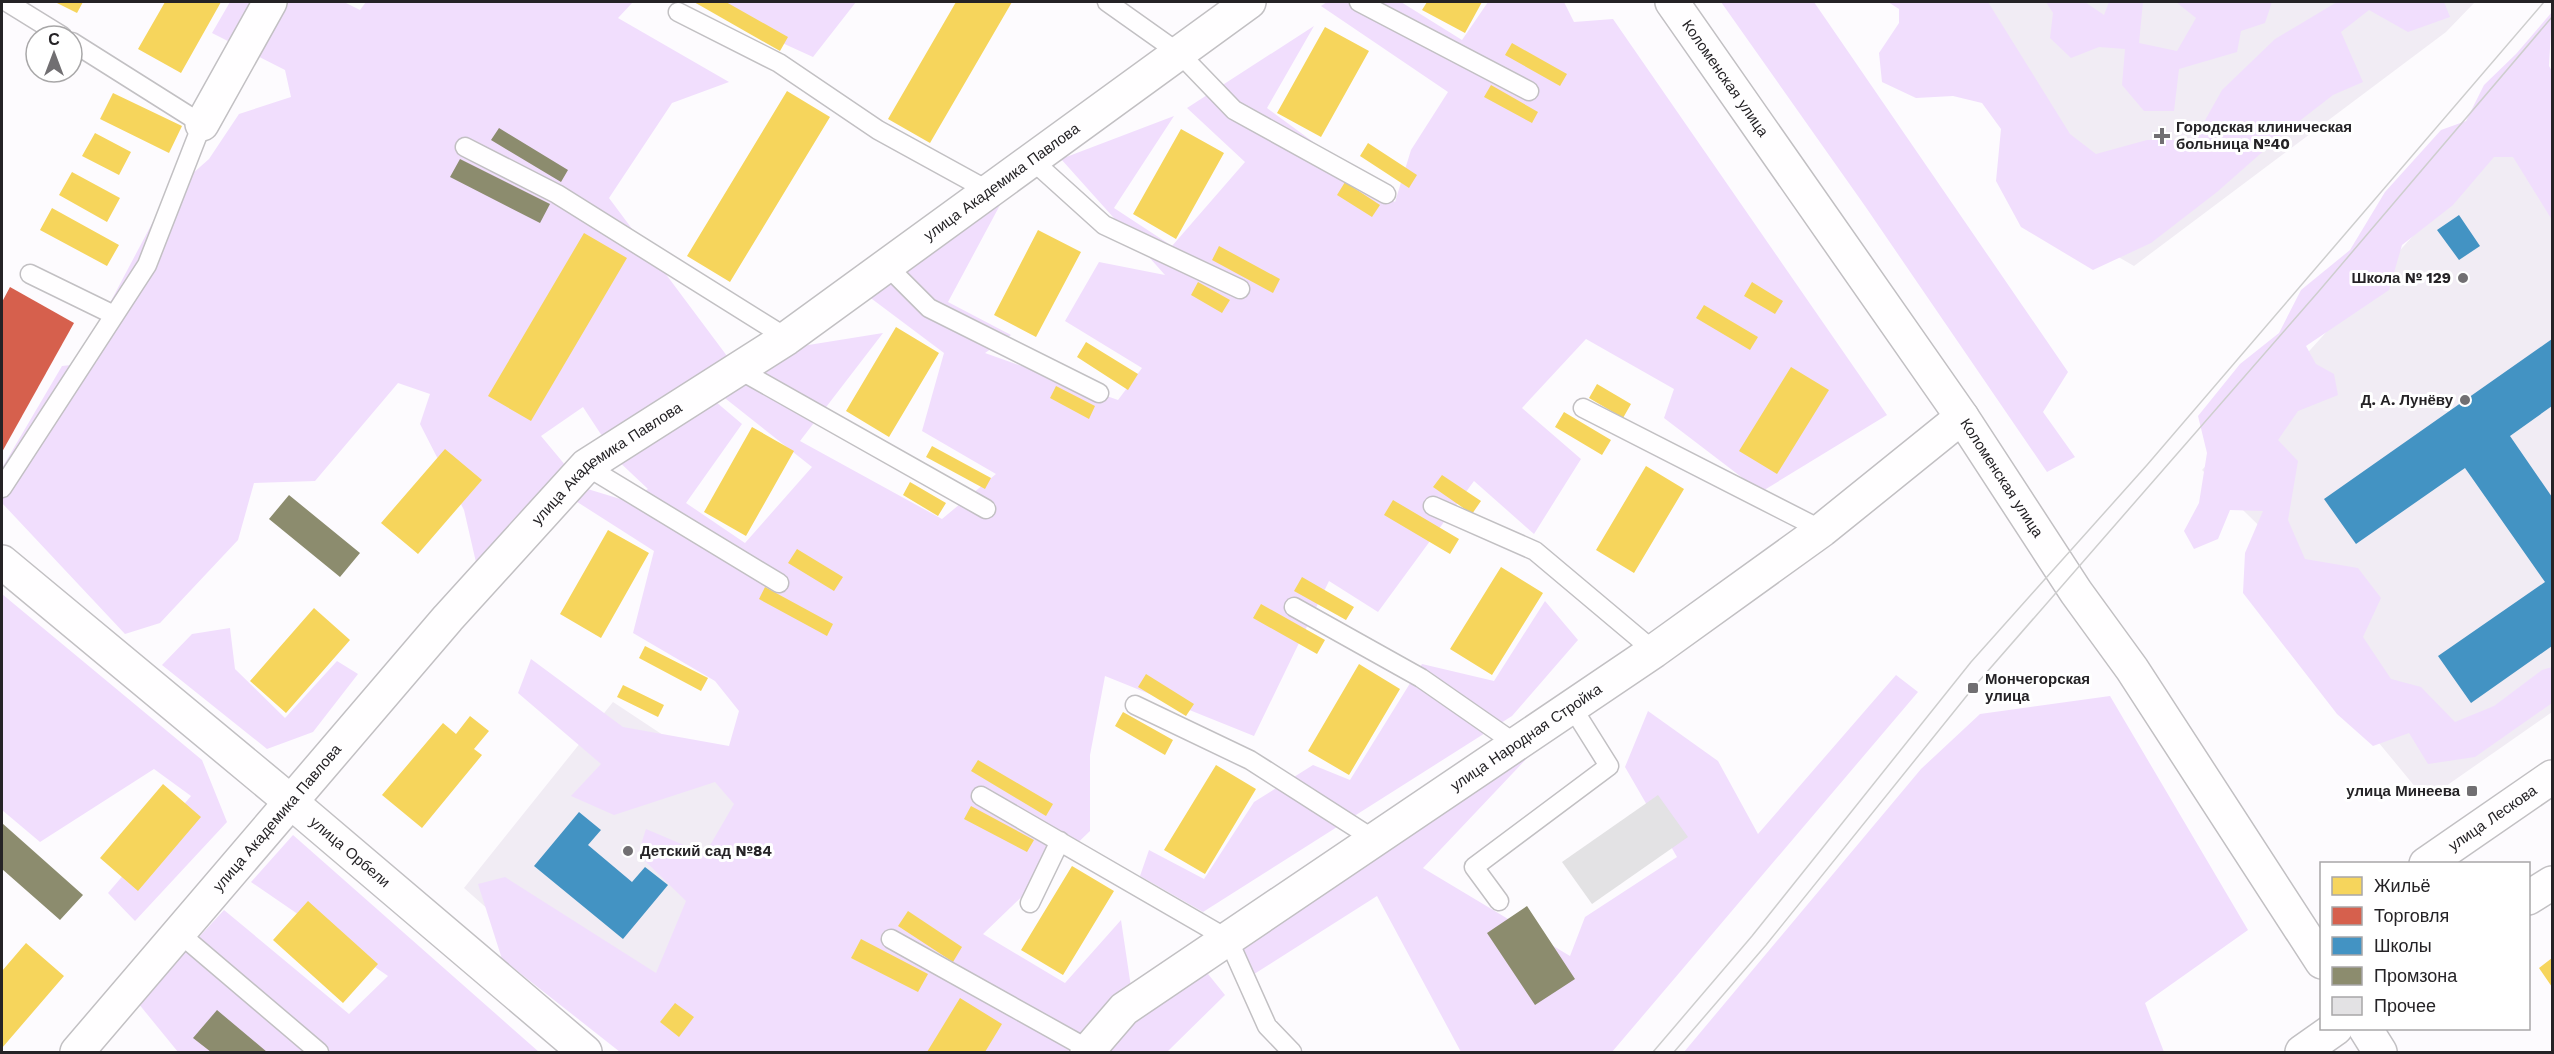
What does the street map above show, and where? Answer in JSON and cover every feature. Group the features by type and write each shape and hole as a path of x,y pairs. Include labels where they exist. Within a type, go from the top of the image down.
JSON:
{"street":[{"path":"202,124 270,2"},
{"name":"улица Академика Павлова","path":"77,1053 447,618 586,466 787,338 1250,2"},
{"name":"Коломенская улица","path":"1672,2 1962,417 2076,592 2132,669 2317,946"},
{"name":"улица Народная Стройка","path":"1088,1051 1124,1009 1654,651 1822,530 1962,417"},
{"name":"улица Орбели","path":"2,562 291,802 585,1053"},
{"name":"улица Лескова","path":"2436,859 2553,777"},
{"path":"2530,897 2553,883"},
{"path":"2302,1053 2335,1030"},
{"path":"2366,1030 2380,1053"}],"lane":[{"path":"7,2 43,24"},
{"path":"1107,2 1179,53 1234,110 1386,194"},
{"path":"1359,2 1529,91"},
{"path":"678,12 779,63 878,130 989,191"},
{"path":"2,488 147,265 202,124 84,50"},
{"path":"465,147 557,194 787,338"},
{"path":"1032,160 1104,225 1240,289"},
{"path":"886,266 929,308 1099,393"},
{"path":"30,274 114,315"},
{"path":"738,369 986,509"},
{"path":"1583,408 1822,530"},
{"path":"586,466 779,583"},
{"path":"1433,506 1535,551 1654,651"},
{"path":"1294,607 1421,678 1516,744"},
{"path":"1135,705 1250,760 1375,840"},
{"path":"1499,901 1474,867 1610,765 1572,707"},
{"path":"981,796 1228,939 1267,1026 1292,1053"},
{"path":"1030,903 1060,840"},
{"path":"179,933 319,1053"},
{"path":"891,939 1088,1051"}],"shaded area":[{"path":"230,2 344,2 360,10 366,2 633,2 618,18 729,82 672,103 609,198 727,356 604,439 583,407 541,436 571,472 478,571 464,510 420,424 430,394 398,383 315,481 254,483 238,540 160,623 125,634 2,503 2,468 62,366 97,362 93,335 166,197 209,159 239,114 291,97 285,70 212,33"},
{"path":"693,2 856,2 813,57"},
{"path":"1327,2 1401,2 1462,40 1488,2 1564,2 1574,22 1613,19 1887,415 1761,492 1664,418 1674,389 1586,339 1522,408 1581,459 1534,534 1474,481 1378,612 1329,581 1254,736 1105,676 1090,755 1090,831 983,934 1065,983 1121,920 1131,987 1070,1052 620,1052 502,959 478,884 505,877 656,973 686,901 638,854 646,829 705,854 734,804 715,782 614,815 571,796 601,764 518,693 531,659 623,727 729,746 739,711 715,681 633,633 654,551 571,498 581,487 627,501 648,489 613,456 709,396 742,424 686,503 745,543 812,467 721,395 796,347 883,333 800,441 942,519 996,474 922,431 944,353 868,296 1000,205 948,302 1011,335 985,353 1118,400 1142,368 1065,321 1099,262 1165,275 1061,159 1174,116 1114,208 1172,246 1245,162 1187,108 1314,26 1267,108 1395,202 1411,150 1448,92 1321,6"},
{"path":"1721,2 1814,2 2068,372 2043,412 2075,457 2047,472 1865,206"},
{"path":"1888,2 1988,2 2070,134 2096,154 2147,140 2194,140 2222,90 2275,39 2337,2 2444,2 2450,17 2408,32 2369,10 2341,32 2363,82 2333,95 2284,133 2217,192 2151,243 2093,270 2021,227 1996,181 2001,129 1982,103 1953,96 1916,98 1882,82 1879,53 1899,23 1899,9"},
{"name":"Городская клиническая больница №40","path":"1922,2 2475,2 2446,32 2134,266 2089,240"},
{"path":"2046,2 2085,2 2104,15 2109,2 2143,2 2139,43 2177,51 2196,18 2176,2 2272,2 2265,23 2241,31 2237,52 2179,69 2174,111 2144,111 2122,85 2125,49 2099,47 2071,58 2050,38 2053,13"},
{"path":"2552,12 2549,66 2552,71 2552,220 2513,157 2494,157 2453,205 2402,245 2389,290 2306,346 2316,364 2334,374 2338,395 2298,411 2278,440 2298,461 2288,520 2305,559 2358,568 2381,598 2363,637 2391,679 2421,687 2455,722 2494,706 2542,670 2552,667 2552,703 2475,757 2428,764 2409,733 2373,746 2337,714 2243,593 2245,553 2263,511 2230,510 2218,539 2194,549 2184,531 2199,503 2207,453 2198,416 2240,364 2279,333 2301,290 2350,250 2385,192 2441,130 2466,121 2484,85 2516,54"},
{"name":"Школа № 129","path":"2548,86 2552,87 2552,712 2426,800 2252,589 2293,559 2202,470"},
{"path":"2,594 202,760 227,822 135,921 108,893 191,796 154,769 40,842 2,810"},
{"path":"1545,601 1578,640 1512,716 1203,912 1140,876 1149,850 1204,879 1254,802 1313,765 1350,780 1422,664 1494,681"},
{"path":"230,628 235,669 285,718 337,661 358,674 313,732 267,749 162,665 192,634"},
{"path":"1896,675 1918,692 1612,1052 1461,1052 1377,896 1251,976 1241,939 1521,748 1530,755 1423,868 1570,956 1585,917 1677,857 1625,767 1648,711 1718,761 1758,834"},
{"path":"2110,696 2248,930 2145,1003 2164,1052 1684,1052 1921,769 1980,714"},
{"name":"Детский сад №84","path":"613,702 784,815 636,1040 464,888"},
{"path":"293,835 539,1052 178,1052 138,1003 224,910 349,1014 388,976 251,882"},
{"path":"1204,969 1225,995 1167,1052 1098,1052 1130,1013"}],"building: Жильё":[{"path":"55,2 83,2 77,13"},
{"path":"165,2 221,2 181,73 138,49"},
{"path":"694,2 726,2 788,37 780,51"},
{"path":"956,2 1012,2 930,143 888,119"},
{"path":"1427,2 1482,2 1465,33 1422,10"},
{"path":"1325,27 1369,51 1321,137 1277,113"},
{"path":"1512,43 1567,74 1560,86 1505,55"},
{"path":"1491,85 1538,112 1532,123 1484,97"},
{"path":"787,91 830,117 730,282 687,256"},
{"path":"113,93 182,126 169,153 100,119"},
{"path":"1181,129 1224,153 1176,239 1133,214"},
{"path":"95,133 131,152 119,175 82,156"},
{"path":"1368,143 1417,175 1409,188 1360,156"},
{"path":"72,172 120,198 107,222 59,195"},
{"path":"1345,182 1380,205 1372,217 1337,195"},
{"path":"52,208 119,245 107,266 40,230"},
{"path":"1038,230 1081,252 1036,337 994,315"},
{"path":"584,233 627,258 531,421 488,396"},
{"path":"1219,246 1280,279 1273,293 1212,260"},
{"path":"1198,282 1230,300 1222,313 1191,295"},
{"path":"1752,282 1783,301 1775,314 1744,296"},
{"path":"1704,305 1758,337 1750,350 1696,318"},
{"path":"896,327 939,353 889,437 846,411"},
{"path":"1086,342 1138,374 1128,390 1077,357"},
{"path":"1791,367 1829,390 1777,474 1739,451"},
{"path":"1597,384 1631,404 1623,418 1589,398"},
{"path":"1056,386 1095,406 1089,419 1050,398"},
{"path":"1564,412 1611,440 1602,455 1555,427"},
{"path":"752,427 794,451 746,536 704,512"},
{"path":"932,446 991,478 985,489 926,457"},
{"path":"445,449 482,480 418,554 381,523"},
{"path":"1646,466 1684,489 1634,573 1596,550"},
{"path":"1442,475 1481,501 1472,514 1433,487"},
{"path":"910,482 946,503 938,516 903,495"},
{"path":"1393,500 1459,539 1450,554 1384,515"},
{"path":"608,530 649,553 601,638 560,614"},
{"path":"797,549 843,577 834,591 788,563"},
{"path":"1501,567 1543,593 1492,675 1450,649"},
{"path":"1302,577 1354,607 1346,620 1294,591"},
{"path":"765,587 833,624 827,636 759,599"},
{"path":"1261,604 1325,640 1317,654 1253,618"},
{"path":"314,608 350,640 286,713 250,681"},
{"path":"645,646 708,678 701,691 639,658"},
{"path":"1359,664 1400,689 1349,775 1308,751"},
{"path":"1146,674 1194,704 1186,716 1138,687"},
{"path":"623,685 664,705 658,717 617,697"},
{"path":"1123,712 1173,740 1165,755 1115,726"},
{"path":"470,716 489,731 474,749 482,755 422,828 382,795 443,723 456,734"},
{"path":"978,760 1053,804 1046,816 971,771"},
{"path":"1216,765 1256,789 1205,874 1164,850"},
{"path":"163,784 201,817 138,891 100,858"},
{"path":"971,806 1034,840 1027,852 964,819"},
{"path":"1072,866 1114,891 1063,975 1021,950"},
{"path":"308,901 378,964 343,1003 273,940"},
{"path":"908,911 962,947 953,962 898,926"},
{"path":"861,939 928,974 918,992 851,958"},
{"path":"26,943 64,976 2,1048 2,971"},
{"path":"2552,958 2552,987 2539,968"},
{"path":"960,998 1002,1024 985,1052 927,1052"},
{"path":"675,1003 694,1017 679,1037 660,1022"}],"building: Торговля":[{"path":"10,287 74,323 2,452 2,302"}],"building: Школы":[{"path":"2459,215 2480,246 2459,260 2437,230"},
{"path":"2552,339 2552,406 2510,436 2552,497 2552,646 2471,703 2438,656 2545,582 2465,468 2356,544 2324,499"},
{"path":"579,812 601,830 588,845 632,882 645,867 668,885 623,939 534,866"}],"building: Промзона":[{"path":"499,128 568,170 561,182 491,140"},
{"path":"460,159 550,204 540,223 450,177"},
{"path":"289,495 360,553 340,577 269,519"},
{"path":"2,823 83,895 60,920 2,869"},
{"path":"1527,906 1575,979 1535,1005 1487,933"},
{"path":"217,1010 267,1052 211,1052 193,1038"}],"building: Прочее":[{"path":"1658,795 1688,837 1592,904 1562,862"}],"tram line":[{"path":"1653,1052 1752,936 1971,662 2147,465 2544,2"},
{"path":"1674,1052 1766,945 1973,688 2319,291 2552,17"}],"place":[{"name":"Городская клиническая больница №40","path":"2162,136"},
{"name":"Школа № 129","path":"2463,278"},
{"name":"Д. А. Лунёву","path":"2465,400"},
{"name":"Мончегорская улица","path":"1973,688"},
{"name":"улица Минеева","path":"2472,791"},
{"name":"Детский сад №84","path":"628,851"}]}
